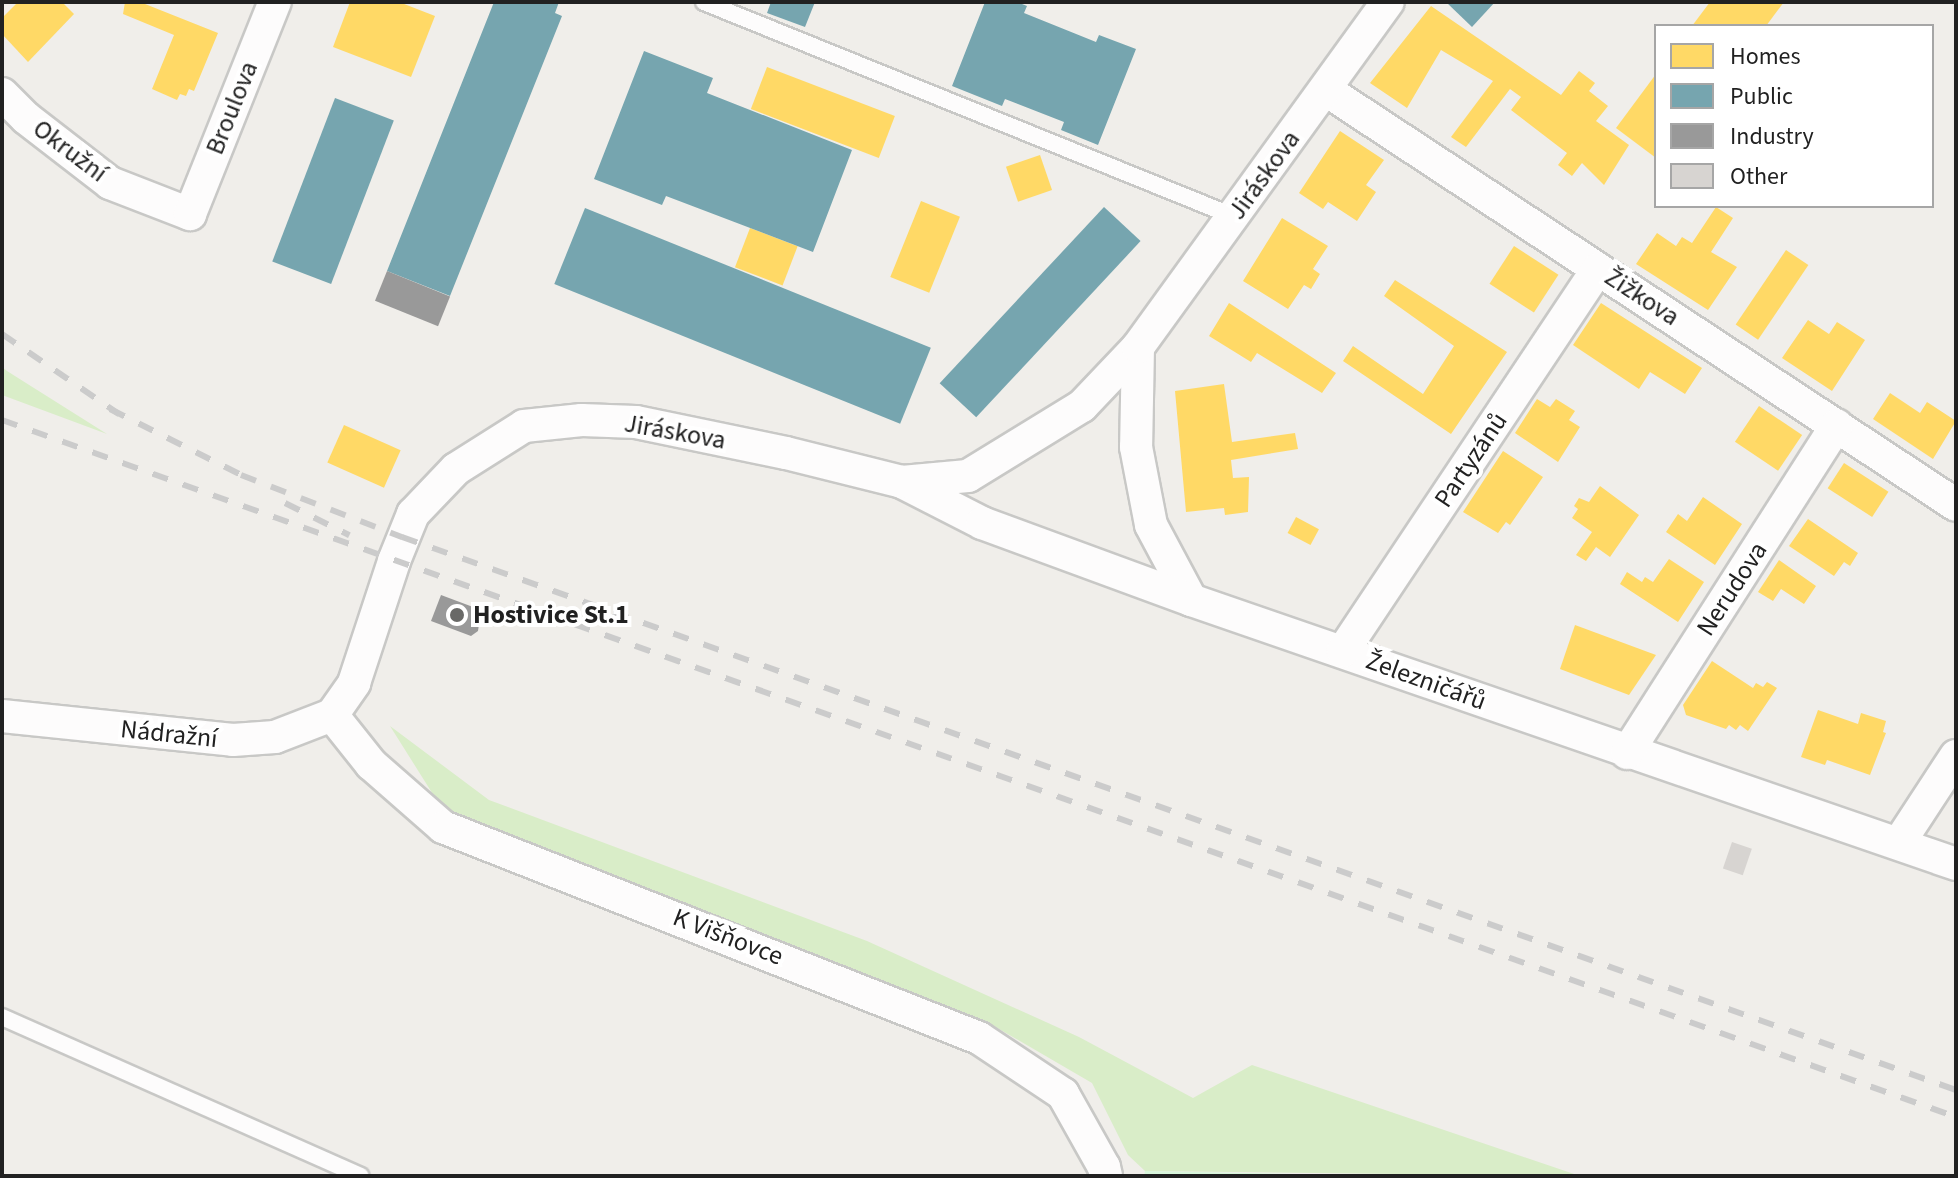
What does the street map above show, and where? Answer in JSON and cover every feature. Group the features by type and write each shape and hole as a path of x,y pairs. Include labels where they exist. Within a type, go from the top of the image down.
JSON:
{"street":[{"name":"Broulova","path":"190,214 275,2"},
{"name":"Jiráskova","path":"332,715 354,683 394,561 413,514 456,469 524,426 582,420 636,422 786,453 902,482 968,476 1082,406 1138,347 1388,2"},
{"name":"Žižkova","path":"1326,90 1956,505"},
{"name":"Okružní","path":"2,94 26,118 110,183 190,214"},
{"name":"Partyzánů","path":"1343,651 1598,269"},
{"path":"1138,347 1136,447 1151,525 1191,600"},
{"name":"Nerudova","path":"1627,753 1837,425"},
{"name":"Železničářů","path":"902,482 982,523 1191,600 1956,864"},
{"name":"Nádražní","path":"2,716 233,740 275,737 332,715"},
{"name":"K Višňovce","path":"332,715 371,764 443,827 979,1038 1063,1094 1104,1167 1106,1176"},
{"path":"1899,843 1956,756"}],"lane":[{"path":"704,2 1233,216"},
{"path":"2,1017 360,1176"}],"green space":[{"path":"2,367 7,371 107,434 2,395"},
{"path":"390,726 489,800 867,941 1079,1037 1193,1098 1252,1065 1580,1176 1145,1171 1128,1155 1092,1083 987,1022 446,815"},
{"path":"1145,1171 1400,1176 1144,1176"}],"building: Homes":[{"path":"18,2 62,2 74,14 28,62 2,34 2,18"},
{"path":"125,2 140,2 218,33 194,91 189,89 186,96 180,94 177,100 152,89 174,35 123,14"},
{"path":"350,2 399,2 435,16 411,77 333,47"},
{"path":"1710,2 1784,2 1768,24 1694,24"},
{"path":"1431,6 1561,95 1579,71 1595,83 1589,91 1608,106 1596,121 1629,145 1604,185 1582,163 1572,176 1558,165 1567,153 1511,110 1521,97 1510,89 1466,147 1451,137 1493,81 1441,50 1407,108 1370,83"},
{"path":"767,67 895,116 879,158 751,109"},
{"path":"1654,77 1654,156 1616,128"},
{"path":"1340,131 1384,160 1366,185 1376,192 1357,221 1328,202 1323,209 1299,193"},
{"path":"1040,155 1052,190 1018,202 1006,167"},
{"path":"921,201 960,217 929,293 890,277"},
{"path":"1715,208 1733,218 1711,252 1737,267 1708,310 1636,264 1657,233 1676,246 1682,237 1692,243"},
{"path":"1282,218 1328,246 1313,269 1320,274 1311,289 1304,285 1288,309 1243,281"},
{"path":"750,228 798,246 783,285 735,267"},
{"path":"1514,246 1558,275 1534,313 1489,284"},
{"path":"1786,250 1808,265 1758,340 1736,325"},
{"path":"1395,280 1507,352 1451,434 1343,361 1353,346 1423,394 1454,346 1384,296"},
{"path":"1229,303 1336,373 1322,393 1257,353 1251,362 1209,336"},
{"path":"1601,303 1702,368 1685,394 1650,372 1639,389 1573,345"},
{"path":"1808,320 1829,334 1837,322 1865,340 1832,391 1782,358"},
{"path":"1224,384 1232,442 1295,433 1298,449 1231,460 1233,478 1249,477 1248,512 1225,515 1224,508 1186,512 1175,391"},
{"path":"1890,393 1920,413 1927,402 1956,421 1933,459 1873,419"},
{"path":"1537,399 1550,407 1556,399 1575,411 1569,420 1580,427 1558,462 1515,433"},
{"path":"1759,406 1802,435 1778,471 1735,442"},
{"path":"344,425 401,450 384,488 327,462"},
{"path":"1503,451 1543,477 1510,525 1506,522 1498,533 1463,512"},
{"path":"1844,463 1888,492 1872,517 1828,488"},
{"path":"1600,486 1639,515 1610,557 1596,547 1586,561 1576,555 1592,532 1572,518 1578,509 1574,506 1579,498 1589,502"},
{"path":"1703,497 1742,524 1715,565 1666,532 1678,514 1687,521"},
{"path":"1296,517 1319,529 1311,545 1288,533"},
{"path":"1808,519 1858,553 1850,566 1844,562 1834,576 1789,546"},
{"path":"1669,559 1704,582 1678,622 1620,584 1627,572 1642,582 1645,577 1653,582"},
{"path":"1779,560 1816,586 1804,604 1781,589 1773,601 1758,592"},
{"path":"1575,625 1656,655 1629,695 1560,669"},
{"path":"1712,661 1753,688 1756,683 1763,687 1767,682 1777,688 1748,731 1740,725 1736,730 1729,725 1726,729 1686,715 1683,705"},
{"path":"1818,710 1858,724 1861,713 1886,721 1883,732 1886,733 1870,775 1827,760 1825,765 1801,757"}],"building: Public":[{"path":"494,2 559,2 555,13 562,16 450,296 387,271"},
{"path":"771,2 815,2 805,27 767,13"},
{"path":"985,2 1017,2 1027,6 1024,13 1096,42 1099,35 1136,49 1098,145 1061,130 1064,122 1005,99 1002,106 952,86"},
{"path":"1446,2 1495,2 1472,27"},
{"path":"644,51 713,78 707,93 852,150 813,252 666,196 662,205 594,179"},
{"path":"335,98 394,121 331,284 272,261"},
{"path":"1104,207 1141,241 976,417 940,383"},
{"path":"585,208 931,348 900,424 554,284"}],"building: Industry":[{"path":"387,271 450,296 438,326 375,301"},
{"name":"Hostivice St.1","path":"441,595 481,610 478,631 471,636 431,621"}],"building: Other":[{"path":"1732,842 1752,849 1743,875 1723,868"}],"railway":[{"path":"2,334 119,414"},
{"path":"110,409 241,475 402,537 1956,1090"},
{"path":"2,420 1956,1117"},
{"path":"285,503 349,535"}],"place":[{"name":"Hostivice St.1","path":"457,615"}]}
